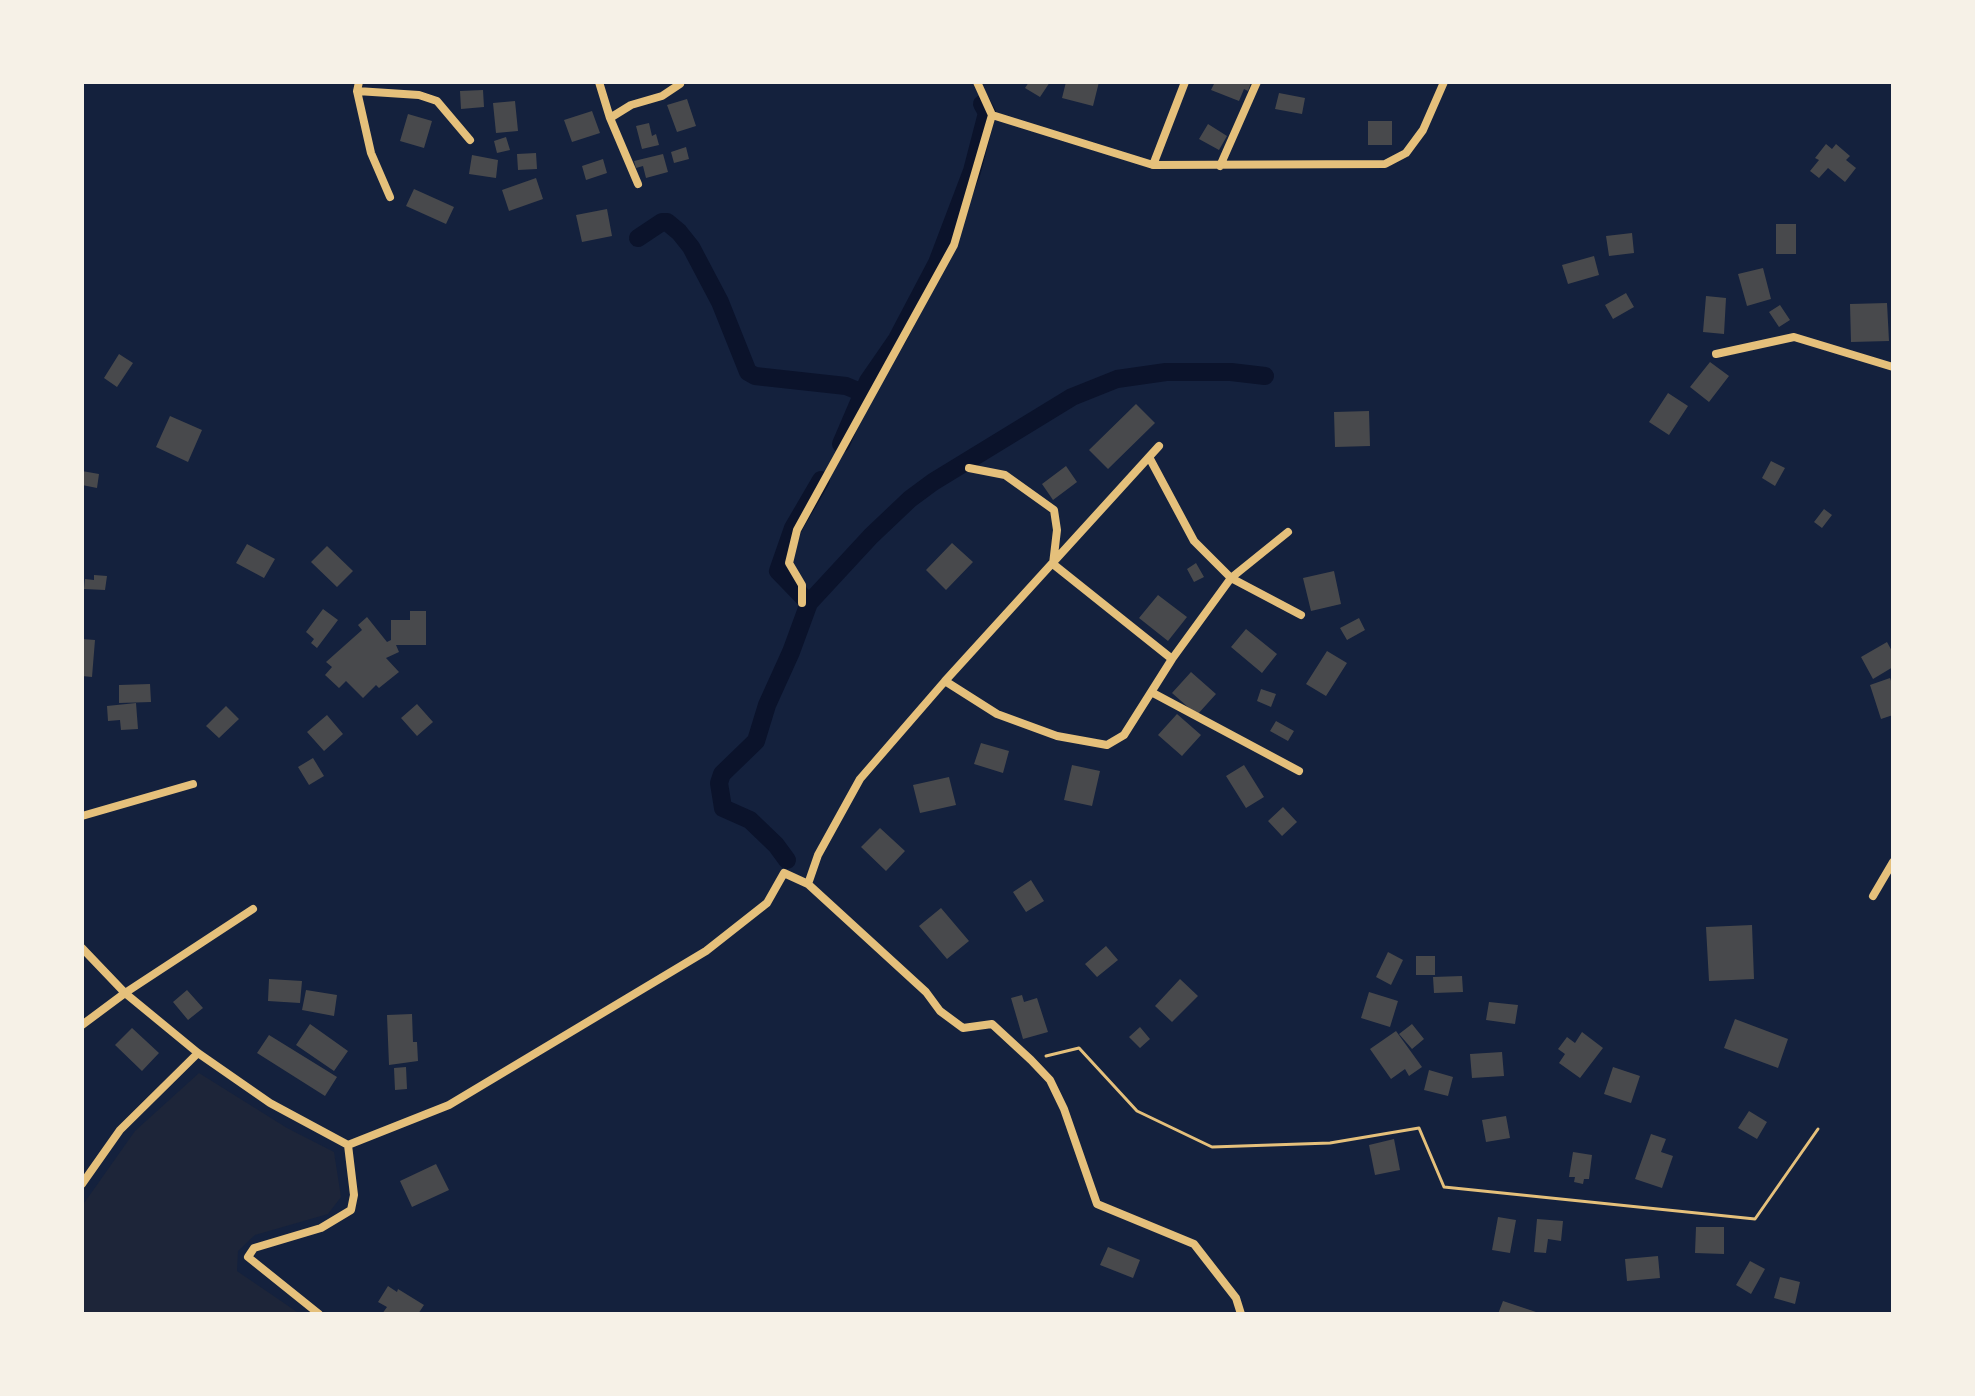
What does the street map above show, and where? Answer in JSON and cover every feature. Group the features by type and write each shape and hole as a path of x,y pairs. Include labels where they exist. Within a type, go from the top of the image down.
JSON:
{"street":[{"path":"599,82 610,118 638,184"},
{"path":"802,603 802,585 789,563 797,530 954,245 992,115 977,82"},
{"path":"1153,165 1185,82"},
{"path":"1220,166 1257,82"},
{"path":"992,115 1153,165 1385,164 1406,153 1423,130 1444,82"},
{"path":"610,118 631,105 662,96 680,84"},
{"path":"390,197 371,153 358,86 419,95 437,101 470,140"},
{"path":"1716,354 1794,337 1893,367"},
{"path":"808,884 818,855 860,779 1159,446"},
{"path":"1149,457 1194,541 1231,578 1301,615"},
{"path":"969,468 1005,475 1054,510 1057,530 1053,564"},
{"path":"945,681 997,714 1057,736 1107,745 1124,735 1172,659 1231,578 1288,532"},
{"path":"1053,564 1172,659"},
{"path":"1153,693 1299,771"},
{"path":"82,816 193,784"},
{"path":"1873,896 1893,862"},
{"path":"82,948 125,993 198,1053 270,1103 348,1145 449,1105 706,951 767,903 784,873 808,884 926,992 940,1011 963,1028 992,1024 1031,1060 1050,1080 1064,1109 1097,1204 1194,1244 1236,1298 1241,1314"},
{"path":"82,1025 253,909"},
{"path":"82,1184 120,1130 198,1053"},
{"path":"319,1314 248,1257 254,1248 321,1228 351,1210 354,1195 348,1145"}],"path":[{"path":"1031,1060 1079,1048 1137,1111 1212,1147 1330,1143 1419,1128 1444,1187 1755,1219 1818,1129"}],"shaded area":[{"path":"199,1073 287,1128 334,1152 341,1197 328,1214 255,1235 238,1251 237,1271 300,1314 82,1314 82,1206 135,1131"}],"building":[{"path":"1029,82 1050,82 1040,97 1025,88"},
{"path":"1066,82 1099,82 1093,106 1062,98"},
{"path":"1215,82 1251,83 1248,91 1244,89 1239,101 1211,90"},
{"path":"483,90 484,107 461,109 460,91"},
{"path":"1279,93 1305,98 1302,114 1275,109"},
{"path":"687,99 696,126 677,132 667,105"},
{"path":"515,101 518,131 496,133 493,103"},
{"path":"592,111 600,133 572,142 564,120"},
{"path":"408,114 432,121 424,148 400,141"},
{"path":"1368,121 1392,121 1392,145 1368,145"},
{"path":"649,123 652,136 656,134 659,145 642,149 636,126"},
{"path":"1208,124 1227,136 1219,150 1199,139"},
{"path":"506,137 510,150 497,153 494,141"},
{"path":"1826,144 1832,149 1836,144 1850,156 1846,160 1856,168 1845,182 1828,168 1819,178 1810,171"},
{"path":"686,147 689,159 674,163 671,152"},
{"path":"536,153 537,169 518,170 517,154"},
{"path":"663,154 668,172 646,178 643,166 636,168 634,161"},
{"path":"472,155 498,160 496,178 469,174"},
{"path":"603,159 607,173 586,180 582,166"},
{"path":"536,178 543,199 509,211 502,190"},
{"path":"414,189 454,207 446,224 406,206"},
{"path":"607,209 612,236 582,242 576,215"},
{"path":"1776,224 1796,224 1796,254 1776,254"},
{"path":"1632,233 1634,253 1609,256 1606,236"},
{"path":"1594,256 1599,275 1568,284 1562,265"},
{"path":"1763,268 1771,299 1747,306 1738,274"},
{"path":"1626,293 1634,307 1613,319 1605,305"},
{"path":"1706,296 1726,298 1724,334 1703,332"},
{"path":"1887,303 1889,341 1851,342 1850,304"},
{"path":"1780,305 1790,320 1779,327 1769,312"},
{"path":"119,354 133,363 117,387 104,378"},
{"path":"1710,362 1729,376 1709,402 1690,387"},
{"path":"1668,393 1688,406 1669,435 1649,422"},
{"path":"1136,404 1155,423 1108,469 1089,450"},
{"path":"1369,411 1370,446 1335,447 1334,412"},
{"path":"170,416 202,430 188,462 156,447"},
{"path":"1771,461 1785,468 1775,486 1762,478"},
{"path":"1066,466 1077,482 1053,500 1042,484"},
{"path":"82,471 99,474 97,488 82,485"},
{"path":"1824,509 1832,515 1822,528 1814,522"},
{"path":"952,543 973,562 946,590 926,570"},
{"path":"247,544 275,559 264,578 236,563"},
{"path":"327,546 353,571 337,587 311,562"},
{"path":"1196,563 1204,577 1194,582 1187,569"},
{"path":"1334,571 1341,604 1311,611 1303,578"},
{"path":"94,575 107,576 105,590 84,589 85,579 94,580"},
{"path":"1158,595 1187,617 1168,641 1139,618"},
{"path":"323,609 338,620 317,648 311,643 314,639 306,632"},
{"path":"410,611 426,611 426,645 396,645 399,652 386,658 399,672 379,688 376,685 363,698 346,681 339,688 325,675 332,667 326,662 362,630 358,625 367,617 387,642 391,640 391,620 410,620"},
{"path":"1359,618 1365,630 1347,640 1340,628"},
{"path":"1246,629 1277,654 1262,673 1231,647"},
{"path":"82,639 95,640 92,677 82,676"},
{"path":"1887,642 1893,653 1893,667 1873,679 1861,657"},
{"path":"1327,651 1347,663 1326,696 1306,684"},
{"path":"1191,672 1216,694 1197,715 1172,693"},
{"path":"1890,678 1893,715 1881,719 1870,685"},
{"path":"150,684 151,702 119,703 119,685"},
{"path":"1261,689 1276,694 1271,707 1257,701"},
{"path":"136,703 138,729 121,730 120,720 108,721 107,706"},
{"path":"417,704 433,722 417,736 401,718"},
{"path":"226,706 239,719 219,738 206,726"},
{"path":"1177,714 1201,735 1182,756 1158,735"},
{"path":"327,715 343,734 324,751 307,732"},
{"path":"1276,721 1294,731 1288,741 1270,731"},
{"path":"981,743 1009,751 1003,773 974,764"},
{"path":"313,758 324,776 309,785 298,767"},
{"path":"1072,765 1100,771 1092,806 1064,800"},
{"path":"1244,765 1264,797 1246,808 1226,776"},
{"path":"949,777 956,805 920,813 913,785"},
{"path":"1283,807 1297,822 1282,836 1268,821"},
{"path":"880,828 905,851 886,871 861,847"},
{"path":"1031,880 1044,901 1026,912 1013,892"},
{"path":"941,908 969,941 947,959 919,926"},
{"path":"1752,925 1754,979 1709,981 1706,927"},
{"path":"1106,946 1118,960 1097,977 1085,964"},
{"path":"1388,952 1403,960 1391,985 1376,977"},
{"path":"1416,956 1435,956 1435,975 1416,975"},
{"path":"1462,976 1463,992 1434,993 1433,977"},
{"path":"269,979 302,981 300,1003 268,1001"},
{"path":"1180,979 1198,996 1172,1022 1155,1006"},
{"path":"187,990 203,1008 188,1020 173,1002"},
{"path":"306,990 337,995 334,1016 302,1010"},
{"path":"1369,992 1398,1001 1390,1027 1361,1018"},
{"path":"1022,995 1024,1002 1037,998 1048,1032 1023,1039 1011,998"},
{"path":"1489,1002 1518,1005 1515,1024 1486,1020"},
{"path":"412,1014 413,1042 417,1042 418,1061 389,1065 387,1015"},
{"path":"1735,1019 1788,1039 1778,1068 1724,1048"},
{"path":"310,1024 348,1051 334,1071 296,1045"},
{"path":"1412,1024 1424,1039 1412,1049 1399,1034"},
{"path":"1140,1027 1150,1039 1140,1048 1129,1037"},
{"path":"132,1028 159,1053 142,1071 115,1045"},
{"path":"1396,1031 1422,1067 1409,1076 1405,1069 1391,1079 1370,1049"},
{"path":"1582,1032 1603,1048 1580,1078 1559,1063 1565,1054 1558,1049 1567,1037 1575,1043"},
{"path":"269,1035 337,1077 325,1096 257,1053"},
{"path":"1502,1052 1504,1076 1472,1078 1470,1054"},
{"path":"406,1067 407,1089 395,1090 394,1068"},
{"path":"1613,1067 1640,1076 1631,1103 1604,1094"},
{"path":"1429,1070 1453,1077 1448,1096 1424,1090"},
{"path":"1749,1111 1767,1122 1757,1139 1738,1128"},
{"path":"1506,1116 1510,1138 1486,1142 1482,1120"},
{"path":"1651,1134 1666,1139 1661,1152 1673,1156 1662,1188 1635,1179"},
{"path":"1394,1139 1400,1170 1375,1175 1369,1145"},
{"path":"1573,1152 1592,1155 1589,1179 1584,1179 1583,1184 1574,1182 1575,1177 1569,1177"},
{"path":"436,1164 449,1190 412,1207 400,1181"},
{"path":"1498,1217 1516,1220 1510,1253 1492,1250"},
{"path":"1537,1219 1563,1221 1561,1241 1548,1239 1546,1253 1534,1252"},
{"path":"1696,1227 1724,1227 1724,1254 1695,1253"},
{"path":"1108,1247 1140,1260 1133,1278 1100,1265"},
{"path":"1658,1256 1660,1278 1627,1281 1625,1259"},
{"path":"1750,1261 1765,1269 1751,1294 1736,1285"},
{"path":"1780,1277 1800,1282 1795,1304 1774,1298"},
{"path":"388,1286 424,1305 418,1314 382,1314 387,1307 378,1302"},
{"path":"1503,1301 1539,1313 1539,1314 1498,1314"}],"waterway":[{"path":"841,444 868,381 897,339 937,263 972,171 987,113 982,104"},
{"path":"638,238 662,222 667,222 679,232 691,247 720,302 748,372 755,376 846,386 863,393"},
{"path":"787,860 750,820 723,808 719,783 722,774 756,741 767,705 809,603 871,536 933,482 1072,397 1117,379 1166,372 1231,372 1265,376"},
{"path":"809,603 778,571 793,528 821,480"}]}
